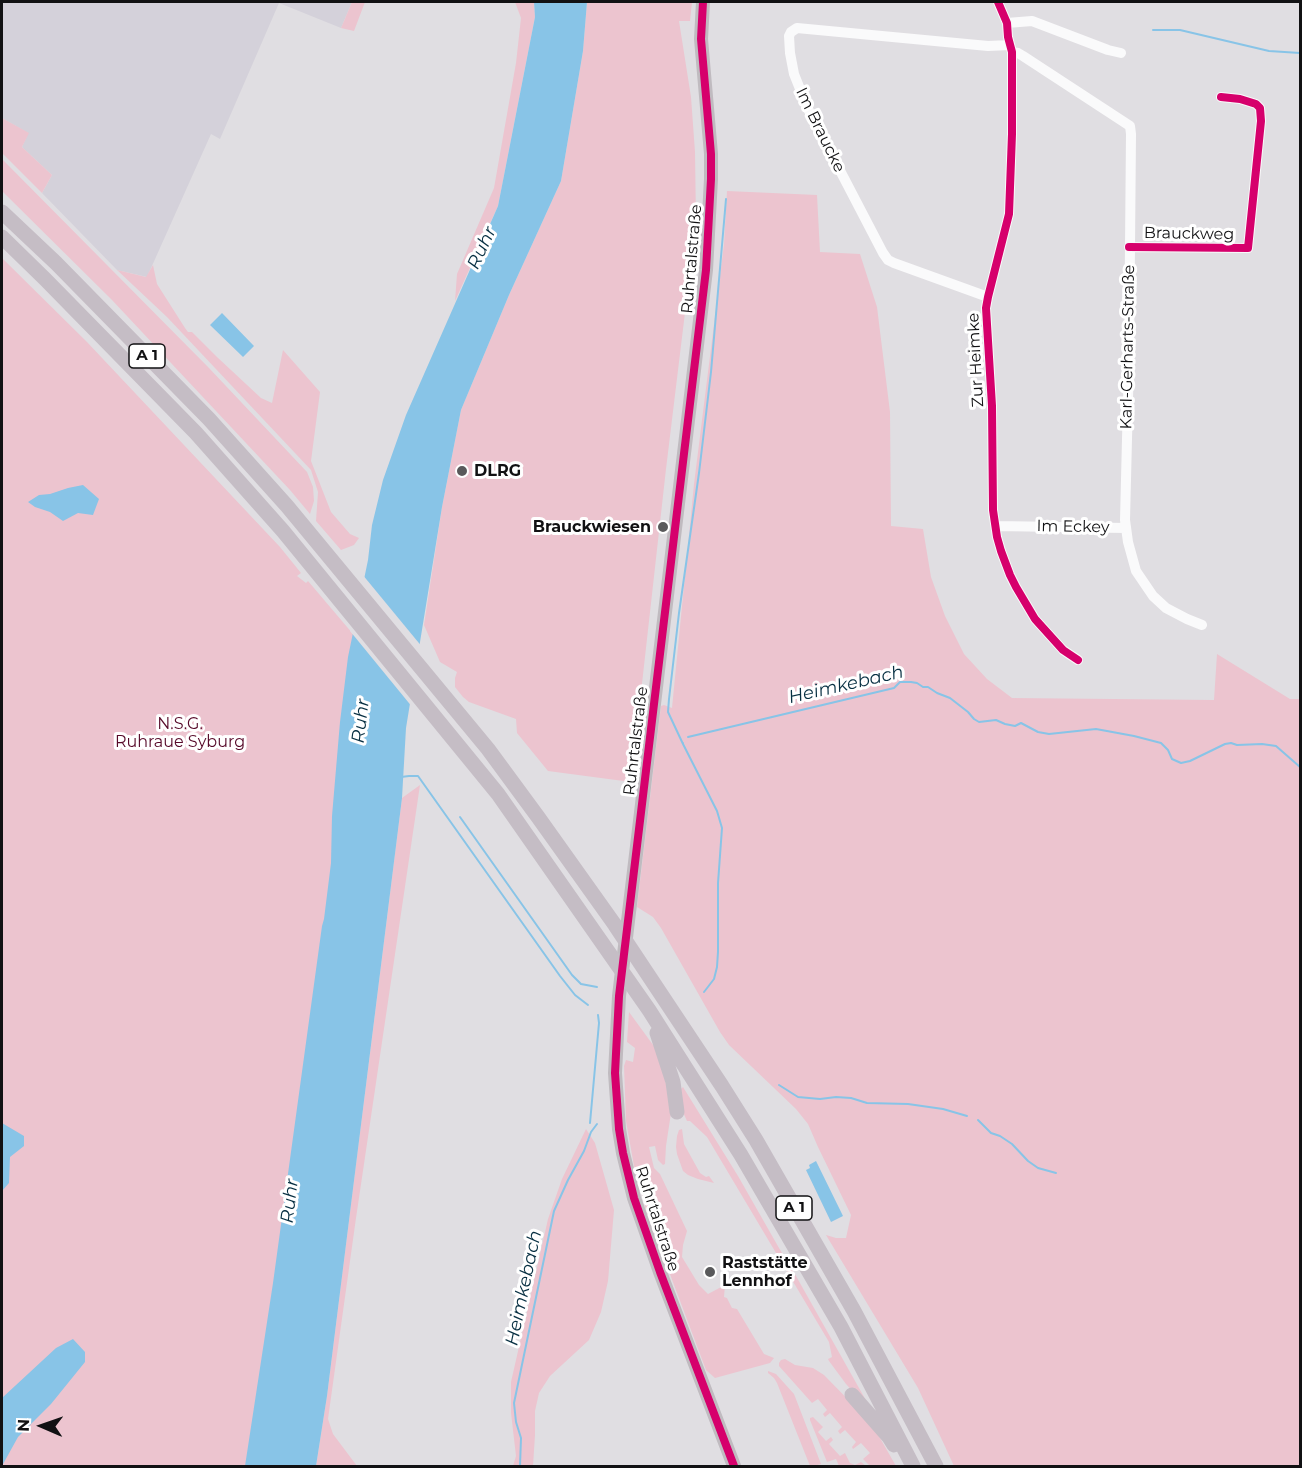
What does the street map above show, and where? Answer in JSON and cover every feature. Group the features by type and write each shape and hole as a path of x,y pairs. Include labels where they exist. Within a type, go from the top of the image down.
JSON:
{"highway":[{"name":"A 1","path":"2,212 56,263 209,419 287,506 488,749 615,925 756,1140 855,1311 936,1467"},
{"name":"A 1","path":"2,237 196,433 283,531 504,803 649,1010 741,1155 841,1327 913,1467"},
{"path":"649,1010 673,1082 677,1112"},
{"path":"852,1395 889,1437 908,1467"}],"main road":[{"name":"Ruhrtalstraße","path":"703,2 701,39 711,154 707,259 620,986 615,1073 622,1153 634,1198 734,1467"}],"street":[{"name":"Zur Heimke","path":"998,2 1007,23 1011,48 1010,206 988,297 986,319 992,406 993,510 1001,551 1026,605 1035,619 1063,650 1078,660"},
{"path":"1007,23 1032,21 1121,53"},
{"name":"Im Braucke","path":"988,297 888,260 807,109 794,74 789,36 797,28 1011,48"},
{"name":"Karl-Gerharts-Straße","path":"1011,48 1130,126 1126,528"},
{"name":"Brauckweg","path":"1129,247 1248,248 1261,121 1260,108 1256,104 1240,99 1221,97"},
{"name":"Im Eckey","path":"996,526 1126,528 1133,563 1153,596 1166,608 1202,625"}],"shaded area":[{"path":"2,2 352,2 341,28 279,3 220,139 211,134 147,277 117,270 42,193 52,175 22,147 28,133 2,118"}],"green space":[{"path":"352,2 365,2 354,31 341,28"},
{"path":"515,2 534,2 535,17 498,206 455,301 457,274 494,188 516,63 521,18"},
{"path":"587,2 692,2 690,21 679,21 691,97 696,222 631,782 548,771 517,733 516,719 469,702 463,697 455,687 457,672 440,662 424,625 442,507 461,410 509,295 561,181 583,51"},
{"path":"2,118 29,133 22,147 52,175 42,193 2,153"},
{"path":"2,159 209,368 307,472 313,487 314,501 310,514 112,300 2,191"},
{"path":"727,191 817,195 820,252 860,254 877,307 890,412 891,526 923,529 931,577 945,616 964,654 987,679 1012,698 1214,700 1217,654 1290,699 1300,699 1300,1466 954,1466 918,1388 826,1235 846,1238 851,1215 808,1124 796,1109 729,1045 661,928 653,917 637,907 661,706 672,708 694,484 724,244"},
{"name":"N.S.G. Ruhraue Syburg","path":"2,258 87,342 280,547 301,573 297,576 306,583 308,581 372,659 264,1466 2,1466"},
{"path":"153,265 157,284 188,332 192,332 261,398 272,403 283,350 320,392 311,461 331,512 350,534 359,538 354,545 341,550 316,521 318,492 311,470 167,317 117,270 146,277"},
{"path":"420,785 328,1419 333,1434 357,1466 316,1466 327,1396 402,798"},
{"path":"629,1012 662,1060 671,1113 665,1164 663,1165 658,1160 655,1146 649,1147 654,1168 660,1174 687,1231 682,1257 699,1285 708,1294 725,1285 724,1297 727,1298 732,1308 737,1309 764,1354 774,1358 770,1363 715,1378 706,1370 647,1213 634,1166 626,1121 624,1066 626,1060 633,1062 635,1048 627,1042"},
{"path":"683,1087 738,1176 868,1404 846,1384 829,1361 828,1359 832,1357 829,1342 707,1137 690,1121 687,1121 682,1110 681,1089"},
{"path":"586,1129 595,1143 614,1210 608,1281 601,1312 589,1340 550,1376 539,1393 535,1411 533,1466 513,1466 516,1456 511,1413 511,1382 548,1219 562,1179"},
{"path":"682,1129 684,1144 700,1173 706,1177 709,1176 714,1183 698,1179 683,1171 676,1147 679,1130"},
{"path":"785,1359 795,1365 813,1368 824,1375 872,1424 896,1466 870,1466 863,1459 870,1453 861,1443 853,1449 856,1442 845,1430 840,1434 838,1431 842,1427 830,1413 825,1417 823,1414 827,1410 818,1399 812,1403 779,1366 781,1360"},
{"path":"768,1371 776,1374 794,1394 821,1464 810,1466 777,1383"},
{"path":"813,1417 823,1427 818,1432 826,1441 831,1437 833,1440 829,1444 840,1456 845,1453 850,1463 855,1465 861,1462 866,1466 839,1466 836,1459 827,1462 810,1420"}],"water":[{"name":"Ruhr","path":"534,2 587,2 583,51 561,181 509,295 461,410 442,507 406,728 402,798 327,1396 316,1466 245,1466 324,919 331,863 332,816 340,722 348,657 368,560 372,525 383,480 406,415 498,206 535,17"},
{"path":"222,313 254,346 243,357 210,325"},
{"path":"83,485 99,499 93,515 78,513 63,521 28,502 39,495"},
{"path":"2,1123 24,1136 24,1146 10,1157 9,1183 2,1191"},
{"path":"816,1161 843,1216 831,1222 806,1170"},
{"path":"73,1339 85,1352 85,1362 51,1404 18,1437 2,1466 2,1398 56,1348"}],"pier":[{"path":"362,574 423,648 413,708 350,631"}],"waterway":[{"path":"1153,30 1180,30 1269,51 1300,53"},
{"path":"683,744 668,712 669,699 711,372 726,199"},
{"name":"Heimkebach","path":"688,737 894,688 900,682 911,682 928,687 950,698 979,722 996,720 1015,726 1021,723 1038,732 1049,734 1096,729 1134,736 1161,743 1168,750 1172,759 1181,763 1225,744 1262,744 1276,746 1300,767"},
{"name":"Heimkebach","path":"683,743 717,811 722,828 718,883 717,967 714,979 704,992"},
{"path":"401,777 418,776 560,976 575,995 588,1005"},
{"path":"460,817 572,975 581,984 597,987"},
{"path":"590,1123 598,1015"},
{"path":"779,1085 798,1097 820,1099 836,1097 851,1098 867,1103 908,1104 943,1109 967,1116"},
{"path":"978,1120 991,1133 1012,1144 1038,1168 1056,1173"},
{"name":"Heimkebach","path":"520,1466 521,1438 514,1403 554,1211 591,1132 597,1124"}],"cycle path":[{"path":"703,2 701,39 711,154 706,270 619,996 615,1073 619,1129 634,1198 734,1466"},
{"path":"998,2 1007,23 1012,52 1012,134 1009,214 986,308 992,406 993,510 1001,551 1016,587 1035,619 1063,650 1078,660"},
{"path":"1129,247 1248,248 1261,121 1260,108 1256,104 1240,99 1221,97"}],"place":[{"name":"DLRG","path":"462,471"},
{"name":"Brauckwiesen","path":"663,527"},
{"name":"Raststätte Lennhof","path":"710,1272"}]}
